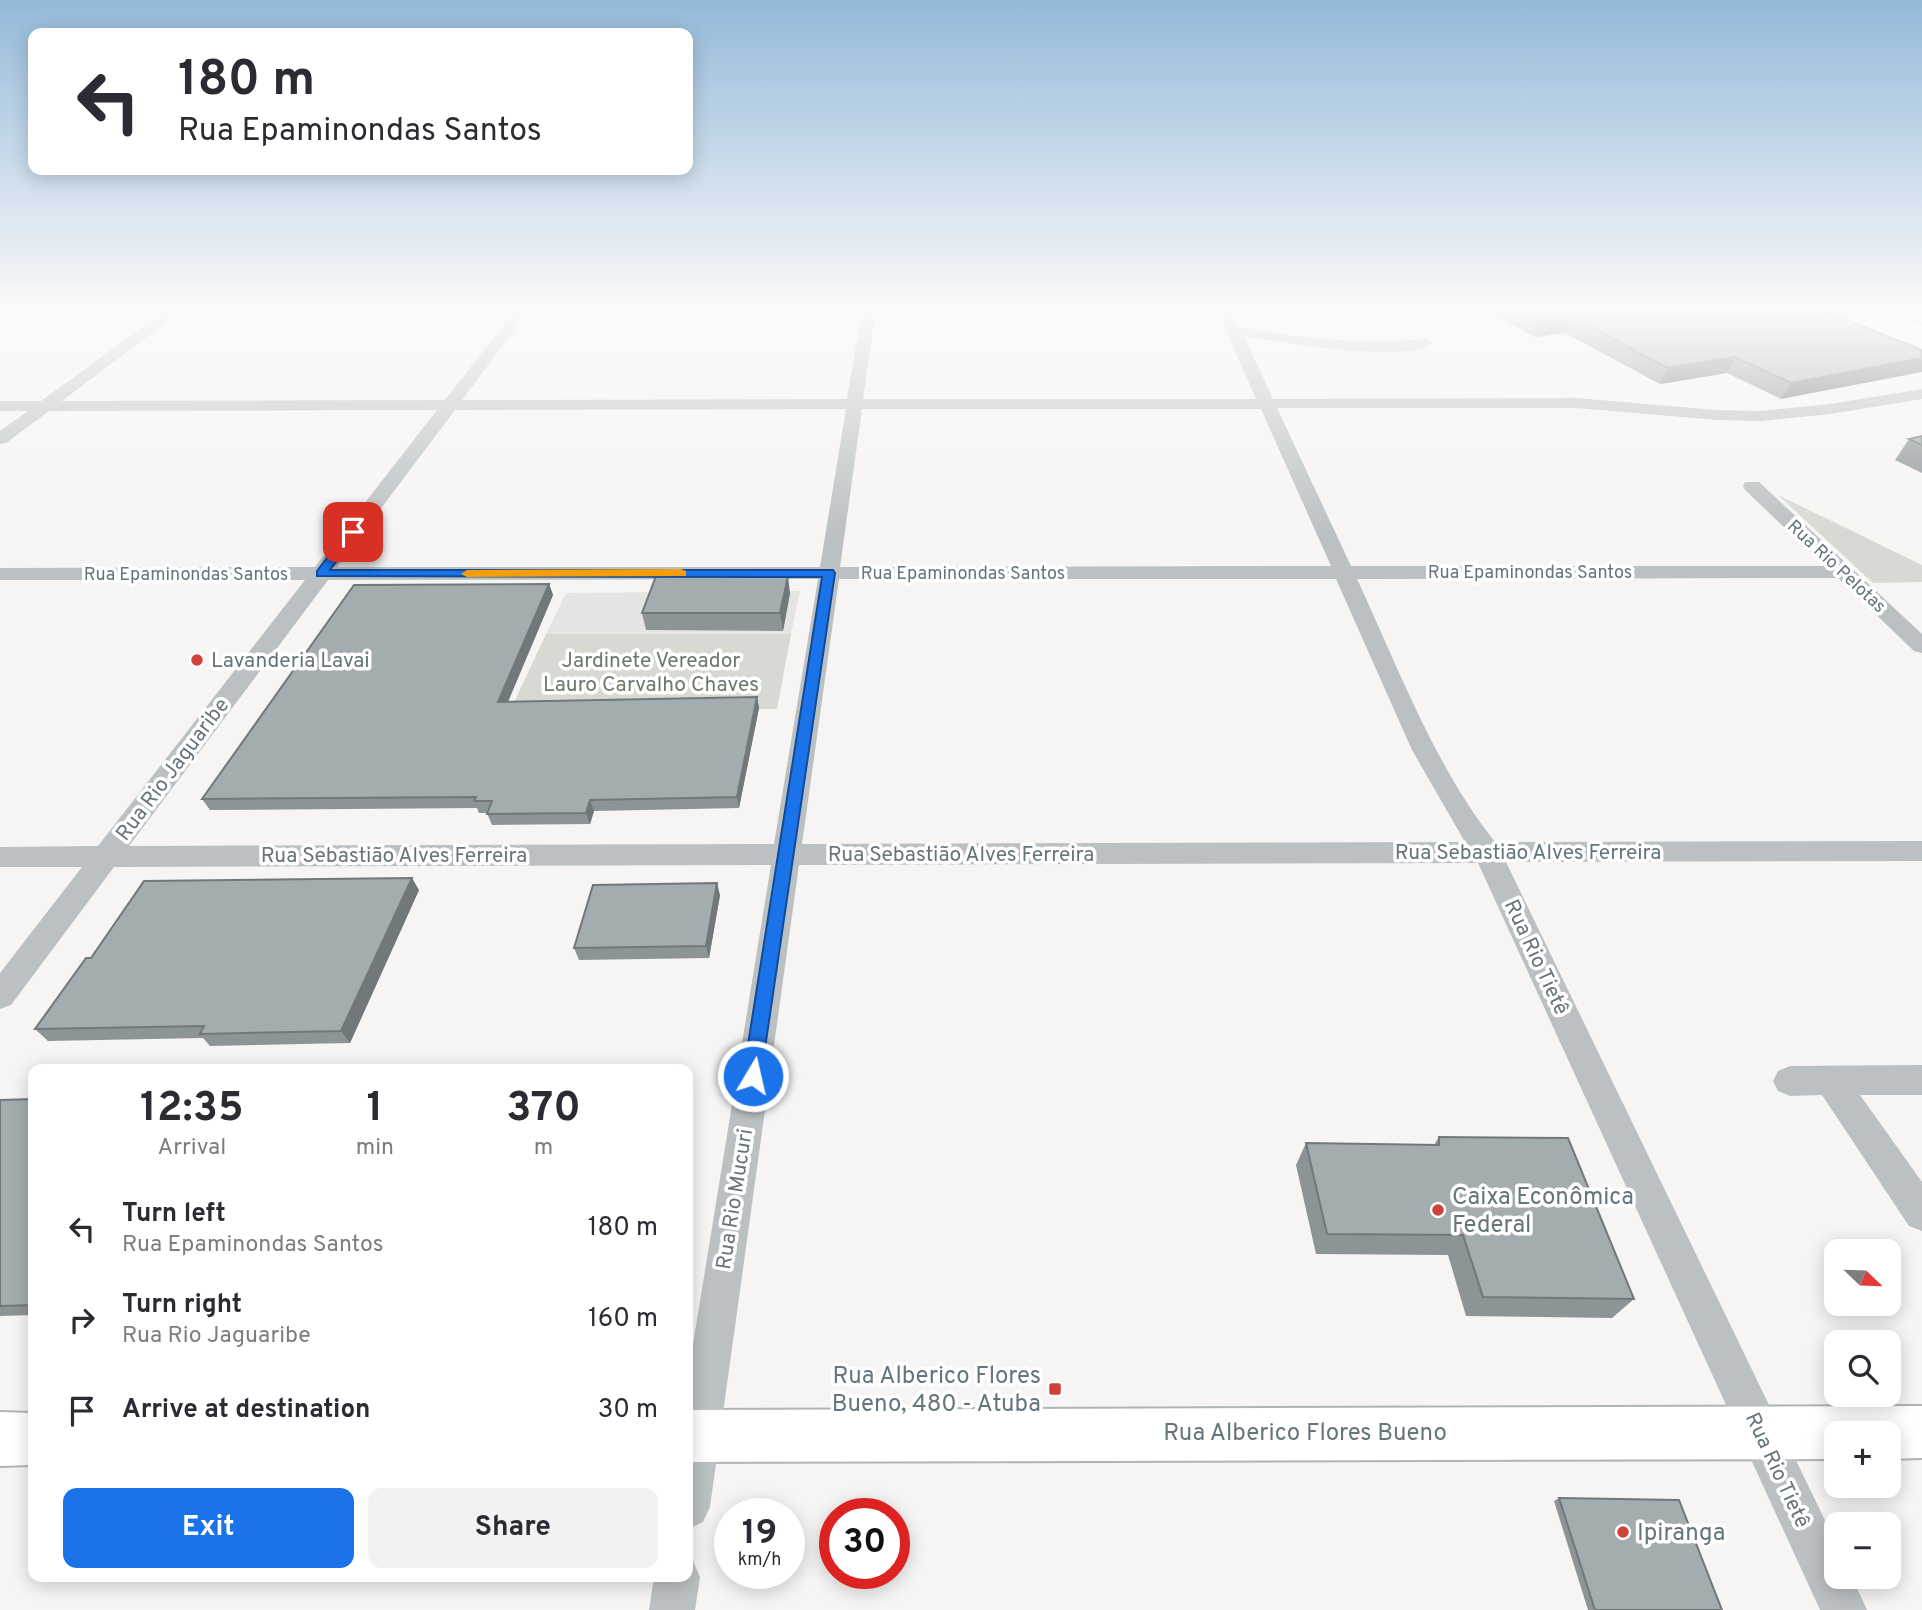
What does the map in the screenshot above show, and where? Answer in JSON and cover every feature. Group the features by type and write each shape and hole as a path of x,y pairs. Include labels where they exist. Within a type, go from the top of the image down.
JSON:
{"main road":[{"name":"Rua Alberico Flores Bueno","path":"693,1436 1922,1432"},
{"path":"0,1439 28,1439"}],"street":[{"path":"0,439 74,384"},
{"name":"Rua Rio Jaguaribe","path":"0,996 465,384"},
{"name":"Rua Rio Mucuri","path":"693,1436 857,384"},
{"name":"Rua Rio Tietê","path":"1258,384 1424,750 1467,826 1487,852 1844,1610"},
{"path":"0,406 1586,403 1699,414 1755,416 1818,410 1922,394"},
{"name":"Rua Rio Pelotas","path":"1752,486 1922,646"},
{"name":"Rua Epaminondas Santos","path":"0,574 1843,572"},
{"name":"Rua Sebastião Alves Ferreira","path":"0,857 1922,851"},
{"path":"1790,1081 1922,1080"},
{"path":"1831,1081 1922,1213"},
{"path":"672,1610 676,1582"}],"shaded area":[{"path":"800,591 791,634 546,634 566,593"}],"green space":[{"path":"1778,495 1922,565 1922,582 1873,583"},
{"name":"Jardinete Vereador Lauro Carvalho Chaves","path":"546,634 791,634 777,709 511,709"}],"building":[{"path":"1922,436 1922,445 1909,439"},
{"path":"656,576 788,576 780,613 642,613"},
{"path":"549,584 498,702 757,697 737,797 590,800 586,813 487,814 492,801 474,801 476,797 202,799 354,585"},
{"path":"412,878 341,1031 200,1034 204,1026 35,1029 86,958 91,958 144,881"},
{"path":"717,883 706,946 574,948 593,885"},
{"path":"28,1099 28,1305 0,1306 0,1100"},
{"name":"Caixa Econômica Federal","path":"1439,1137 1568,1138 1634,1299 1483,1297 1463,1235 1327,1234 1306,1143 1439,1145"},
{"name":"Ipiranga","path":"1559,1498 1679,1500 1722,1610 1595,1610"}],"slow traffic":[{"path":"467,574 681,573"}],"place":[{"name":"Lavanderia Lavai","path":"197,660"},
{"name":"Caixa Econômica Federal","path":"1438,1210"},
{"name":"Rua Alberico Flores Bueno, 480 - Atuba","path":"1055,1389"},
{"name":"Ipiranga","path":"1623,1532"}],"route":[{"path":"353,532 321,574 829,573 753,1076"}]}
